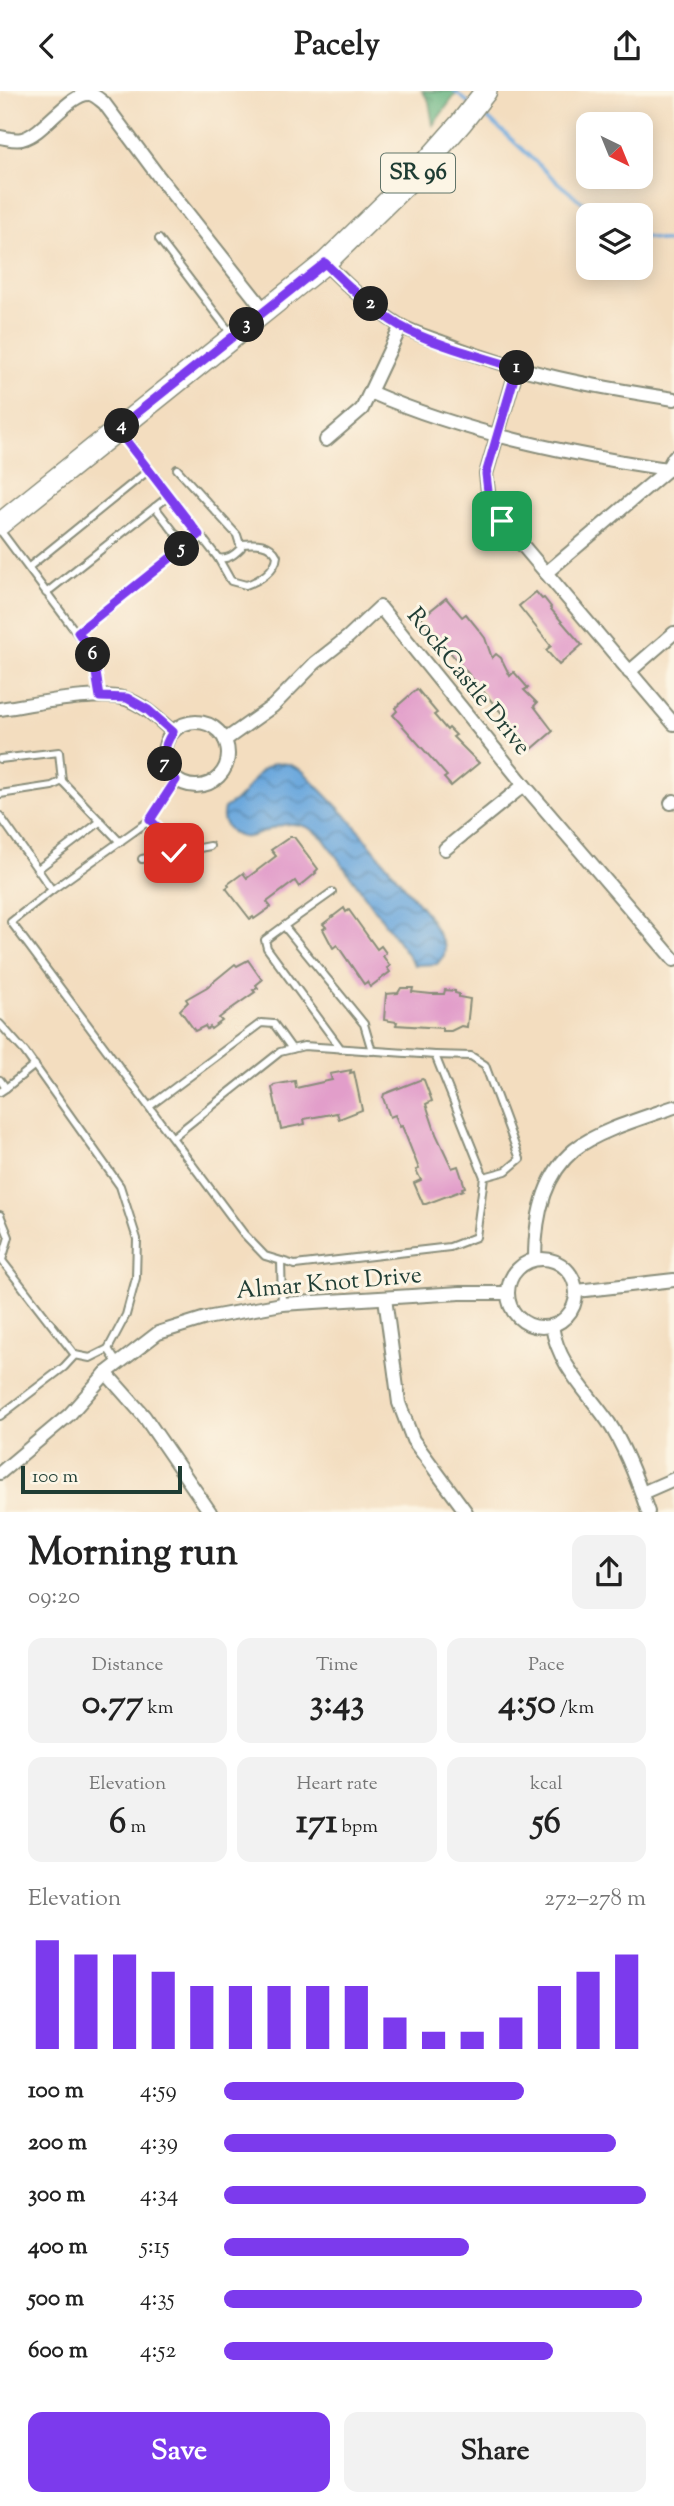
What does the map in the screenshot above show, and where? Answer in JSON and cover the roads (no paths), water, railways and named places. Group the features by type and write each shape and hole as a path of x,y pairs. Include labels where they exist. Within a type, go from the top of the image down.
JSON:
{"main road":[{"name":"SR 96","path":"0,524 325,263 416,174 461,124 486,91"}],"street":[{"path":"0,137 21,139 43,127 79,96 89,94 96,97 108,108 265,311"},
{"path":"325,263 359,296 401,326 457,349 517,368 606,388 674,399"},
{"path":"326,440 362,409 401,326"},
{"path":"517,368 486,474 489,500 502,521 674,724"},
{"path":"370,392 408,409 498,434 594,458 671,469"},
{"path":"546,573 671,469 674,457"},
{"name":"RockCastle Drive","path":"225,740 273,706 315,663 380,607 524,785 674,960"},
{"path":"629,672 674,633"},
{"path":"0,709 87,696 127,698 148,710 173,732"},
{"path":"199,722 216,729 225,740 229,756 225,770 214,782 197,787 187,786 176,780 164,760 164,749 173,732 186,724 199,722"},
{"path":"445,849 524,785"},
{"path":"535,1259 535,1238 551,1176 575,1149 613,1129 674,1107"},
{"path":"535,1259 552,1259 561,1264 570,1272 577,1291 570,1314 552,1326 532,1326 523,1321 514,1313 508,1293 511,1279 517,1269 535,1259"},
{"path":"577,1291 674,1280"},
{"name":"Almar Knot Drive","path":"0,1473 70,1414 106,1373 158,1333 206,1318 282,1304 460,1293 508,1293"},
{"path":"385,1298 399,1403 414,1440 466,1512"},
{"path":"552,1326 562,1358 616,1436 648,1512"},
{"path":"106,1373 144,1416 210,1512"},
{"path":"642,1493 674,1479"}],"lane":[{"path":"159,239 233,336"},
{"path":"117,429 218,558 231,581 246,585 256,581 274,565 277,556 275,551 265,544 241,544"},
{"path":"177,469 237,535 241,548 235,555 225,559 218,558"},
{"path":"29,567 149,470"},
{"path":"46,593 169,496"},
{"path":"155,507 185,546"},
{"path":"0,530 93,655 100,697"},
{"path":"78,632 199,535"},
{"path":"0,759 59,751 62,781 120,842"},
{"path":"176,780 150,820 11,922 244,1234 265,1255 295,1265 450,1247 476,1237 484,1177 435,1055"},
{"path":"0,794 52,786 62,781"},
{"path":"0,816 52,890"},
{"path":"150,820 163,832 174,853"},
{"path":"38,869 101,821"},
{"path":"142,859 210,846"},
{"path":"332,892 265,940 267,948 341,1049"},
{"path":"284,926 364,1024 372,1051"},
{"path":"150,1106 261,1023 274,1024 292,1049"},
{"path":"0,1024 35,1065 120,1186 137,1239 136,1278 126,1315 108,1349 89,1358 75,1355 1,1259 9,1237 0,1215"},
{"path":"173,1137 281,1052 292,1049 304,1046 471,1056 485,1065 520,1159 506,1171 484,1177"},
{"path":"0,1080 3,1090 35,1065"},
{"path":"281,1261 282,1304"},
{"path":"108,1349 118,1364"},
{"path":"0,1416 64,1367 75,1355"}],"water":[{"path":"275,763 289,764 303,771 351,821 427,914 445,946 444,955 437,964 415,965 323,838 315,832 303,826 289,824 242,837 228,828 223,818 224,808 241,796 260,772"}],"waterway":[{"path":"454,91 469,103"},
{"path":"480,112 584,203"},
{"path":"653,239 674,243"}]}
